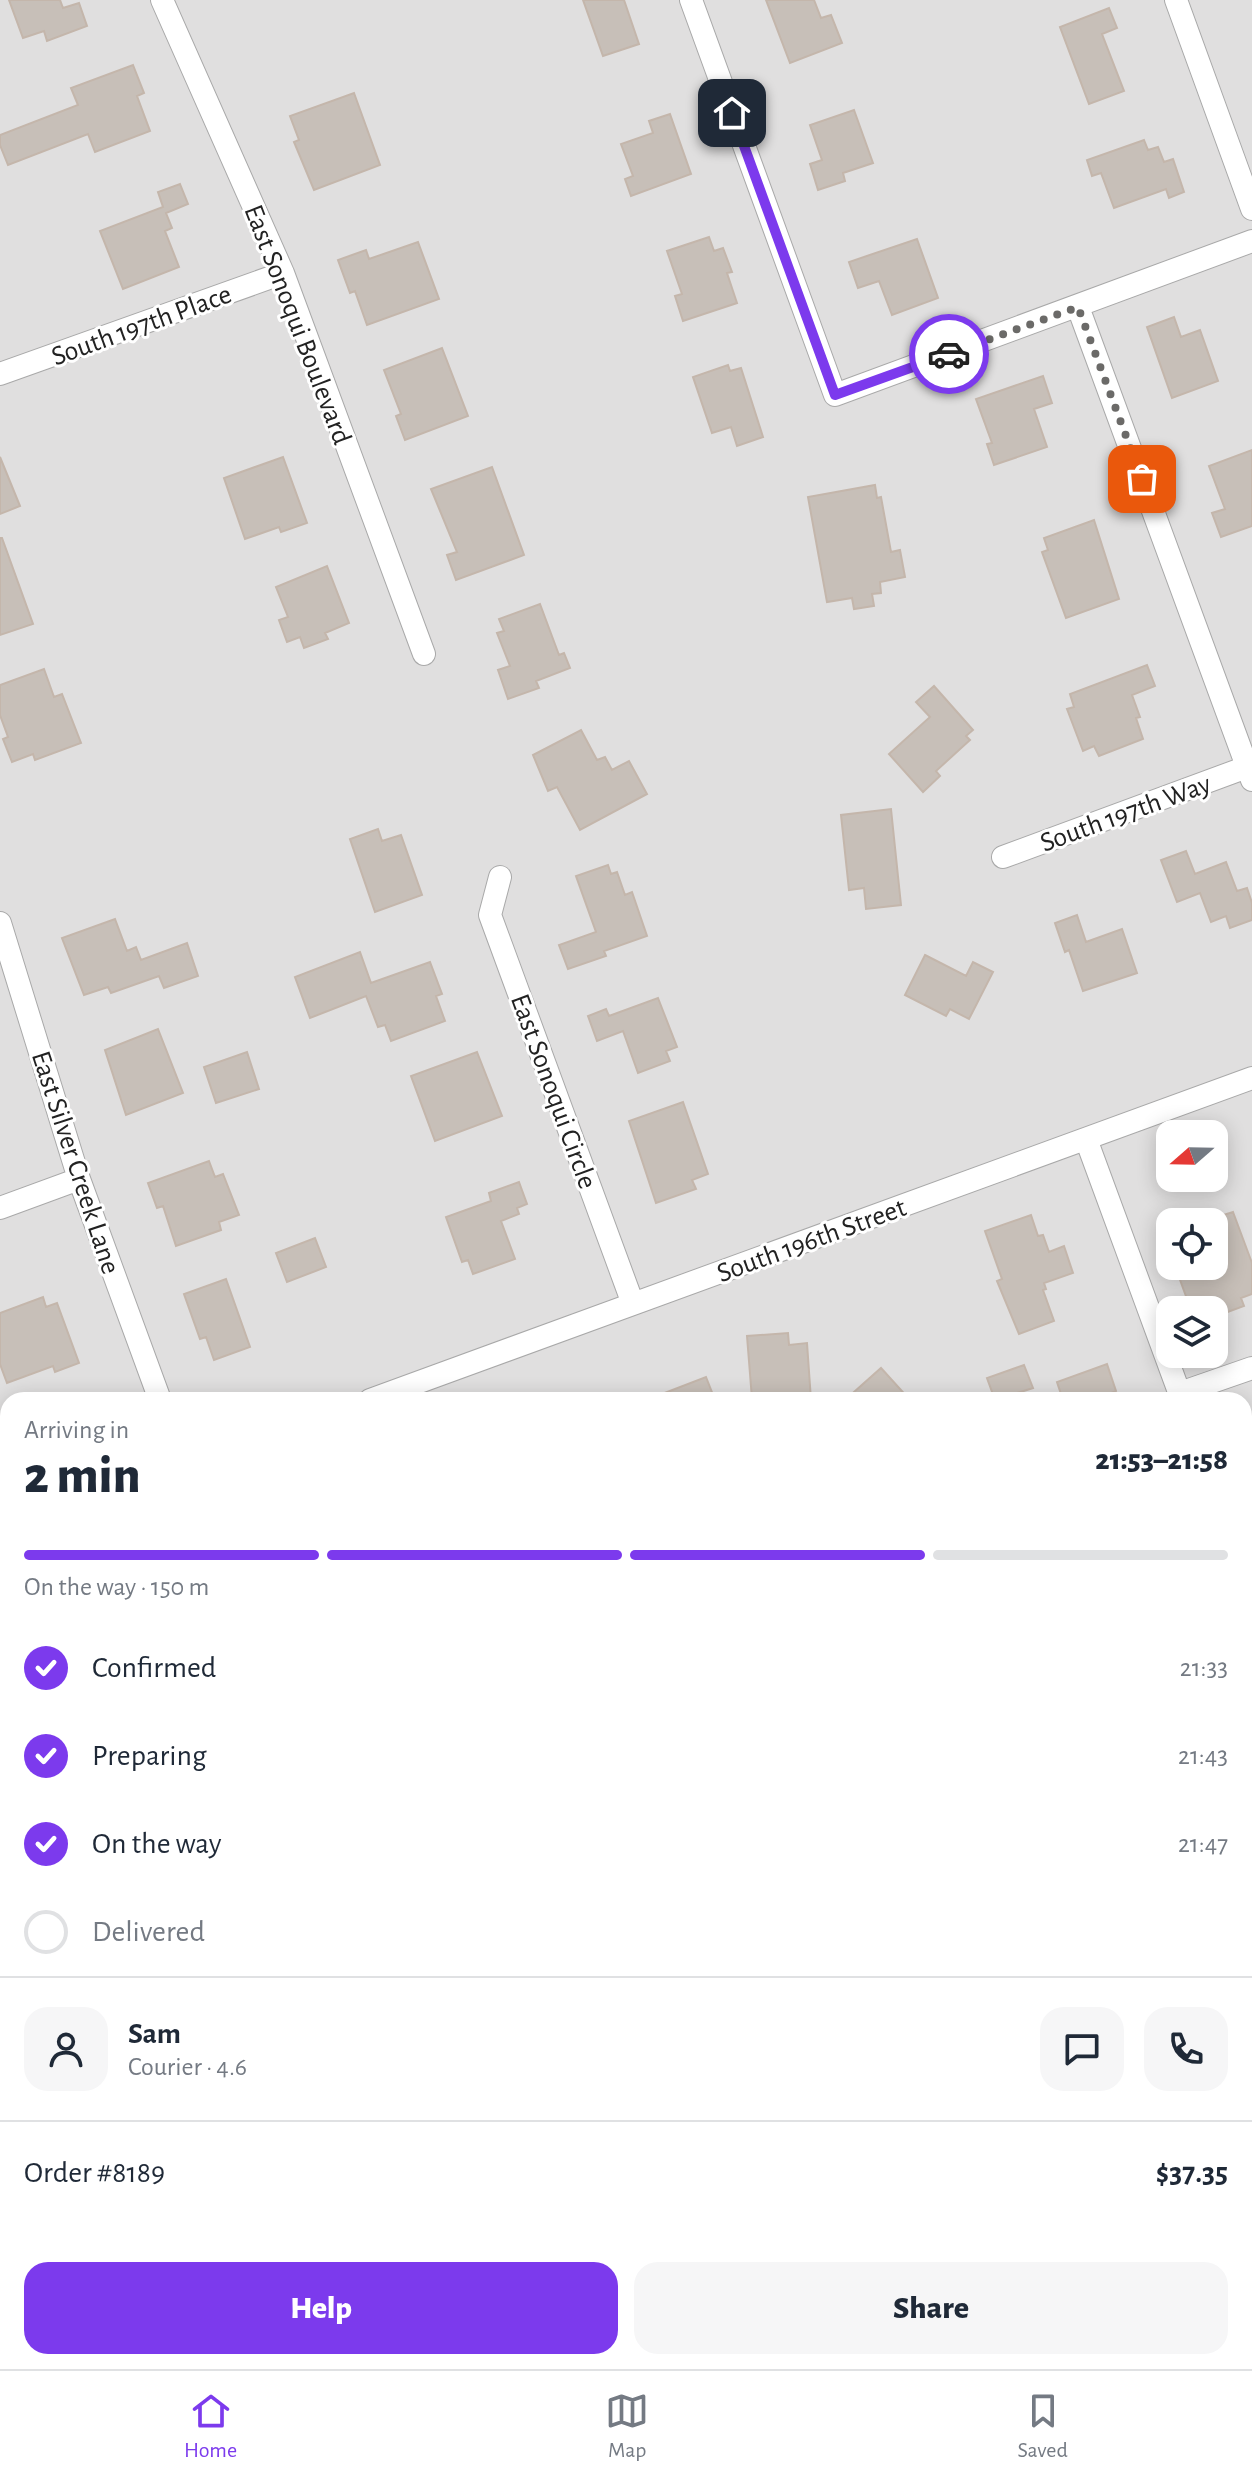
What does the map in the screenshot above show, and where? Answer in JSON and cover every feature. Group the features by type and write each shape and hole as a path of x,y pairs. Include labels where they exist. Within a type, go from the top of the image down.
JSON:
{"street":[{"name":"East Sonoqui Boulevard","path":"162,0 283,273 424,654"},
{"path":"691,0 835,395 1252,241"},
{"path":"1176,0 1252,209"},
{"name":"South 197th Place","path":"0,374 283,273"},
{"path":"1078,307 1250,773"},
{"name":"South 197th Way","path":"1003,857 1250,773"},
{"name":"East Sonoqui Circle","path":"500,877 490,915 633,1304"},
{"name":"East Silver Creek Lane","path":"0,923 79,1179 157,1392"},
{"name":"South 196th Street","path":"392,1392 1252,1078"},
{"path":"1086,1139 1179,1392"},
{"path":"0,1208 79,1179"},
{"path":"1193,1392 1252,1368"}],"shaded area":[{"path":"0,0 1252,0 1252,1392 0,1392"}],"building":[{"path":"9,0 60,0 63,8 79,3 87,26 47,41 44,31 23,38"},
{"path":"583,0 624,0 639,44 603,56"},
{"path":"766,0 814,0 821,18 831,15 842,43 790,63"},
{"path":"1109,8 1117,28 1102,34 1124,91 1089,104 1060,27"},
{"path":"133,65 144,93 137,96 150,131 95,152 88,134 8,165 0,145 0,135 78,105 71,88"},
{"path":"354,93 380,165 314,190 294,142 299,140 290,116"},
{"path":"854,110 873,163 843,173 845,181 818,190 810,164 822,160 810,125"},
{"path":"670,114 691,174 631,196 625,179 633,176 621,144 653,133 649,121"},
{"path":"1144,140 1148,150 1158,147 1164,162 1173,159 1184,192 1169,198 1166,189 1114,208 1101,173 1092,176 1087,160"},
{"path":"180,184 188,204 166,213 172,228 165,231 179,267 123,289 100,231 163,207 158,192"},
{"path":"709,237 714,251 723,248 732,272 727,273 737,303 683,321 675,296 682,294 667,251"},
{"path":"917,239 938,298 892,315 879,281 858,288 849,262"},
{"path":"418,242 439,299 367,325 355,291 350,293 338,260 366,250 369,259"},
{"path":"1174,317 1181,337 1200,330 1218,381 1172,398 1147,327"},
{"path":"442,348 468,416 405,440 396,416 401,414 384,370"},
{"path":"728,365 730,371 741,368 763,437 737,446 731,427 712,433 693,377"},
{"path":"1043,376 1052,403 1034,409 1047,447 994,465 987,444 992,443 976,399"},
{"path":"1252,450 1252,526 1221,537 1212,513 1225,509 1209,466"},
{"path":"0,457 20,506 0,514"},
{"path":"283,457 307,523 281,532 279,527 245,539 224,478"},
{"path":"492,467 524,555 456,580 447,555 457,552 431,489"},
{"path":"875,485 877,498 881,497 891,552 900,550 905,577 880,582 881,593 872,594 874,606 854,609 852,598 827,602 808,497"},
{"path":"1094,520 1119,599 1066,618 1042,552 1048,550 1044,538"},
{"path":"0,538 33,624 0,635"},
{"path":"327,566 349,623 325,633 328,639 304,648 300,637 287,642 279,620 288,617 276,587"},
{"path":"540,604 559,655 564,653 570,668 536,681 539,688 508,699 498,670 510,666 497,633 504,631 499,619"},
{"path":"1147,665 1155,686 1132,695 1140,717 1136,718 1143,739 1099,756 1094,746 1083,751 1067,709 1074,707 1070,694"},
{"path":"44,669 54,697 62,694 81,743 35,760 33,754 12,762 3,739 8,737 0,715 0,685"},
{"path":"934,686 973,730 966,736 970,740 936,771 940,776 923,792 889,754 930,717 916,702"},
{"path":"581,730 597,760 605,757 612,770 629,761 647,794 580,830 557,787 548,791 533,755"},
{"path":"891,809 901,905 866,909 864,888 849,890 841,815"},
{"path":"378,829 382,841 401,835 422,895 375,912 350,839"},
{"path":"1186,851 1195,874 1226,862 1237,891 1247,888 1252,903 1252,920 1230,928 1226,916 1211,922 1200,893 1177,902 1161,860"},
{"path":"608,865 611,874 617,872 625,895 632,892 647,936 604,951 606,956 568,969 559,945 596,932 576,876"},
{"path":"1077,915 1086,942 1122,929 1137,973 1083,991 1069,950 1065,952 1055,923"},
{"path":"115,919 127,951 136,947 141,960 187,943 198,976 164,988 159,976 111,993 108,987 84,995 62,938"},
{"path":"360,952 371,983 430,962 442,994 436,996 445,1021 391,1041 385,1025 378,1027 366,996 310,1018 295,977"},
{"path":"925,955 966,976 973,962 993,972 969,1019 950,1009 946,1016 905,995"},
{"path":"658,998 677,1047 666,1051 670,1061 638,1073 623,1031 597,1041 588,1016 606,1009 609,1016"},
{"path":"158,1029 183,1093 126,1115 105,1050"},
{"path":"247,1052 259,1089 216,1103 204,1067"},
{"path":"477,1052 502,1116 435,1141 411,1076"},
{"path":"683,1102 708,1174 692,1180 696,1189 656,1203 629,1121"},
{"path":"209,1161 215,1177 223,1174 239,1215 219,1222 221,1230 176,1246 163,1206 157,1208 148,1183"},
{"path":"519,1182 527,1204 517,1208 519,1214 501,1221 515,1259 473,1274 468,1260 462,1262 446,1217 491,1201 489,1193"},
{"path":"1233,1212 1252,1263 1252,1294 1241,1298 1244,1306 1228,1312 1228,1296 1186,1296 1180,1280 1228,1280 1228,1214"},
{"path":"1031,1215 1038,1236 1043,1235 1049,1252 1064,1246 1073,1273 1044,1283 1046,1289 1043,1290 1054,1321 1019,1334 997,1281 1002,1279 985,1231"},
{"path":"315,1238 326,1267 287,1282 276,1253"},
{"path":"226,1279 250,1347 214,1360 206,1337 200,1339 184,1294"},
{"path":"43,1297 46,1307 57,1303 79,1363 55,1372 53,1366 7,1383 0,1364 0,1313"},
{"path":"788,1333 789,1345 807,1343 810,1392 751,1392 747,1336"},
{"path":"1107,1364 1116,1391 1060,1392 1057,1382"},
{"path":"1024,1365 1033,1388 1020,1392 992,1392 987,1378"},
{"path":"881,1368 903,1392 854,1392"},
{"path":"706,1377 712,1392 667,1392"}],"way so far":[{"path":"949,354 1078,307 1142,479"}],"route":[{"path":"732,113 835,395 949,354"}]}
